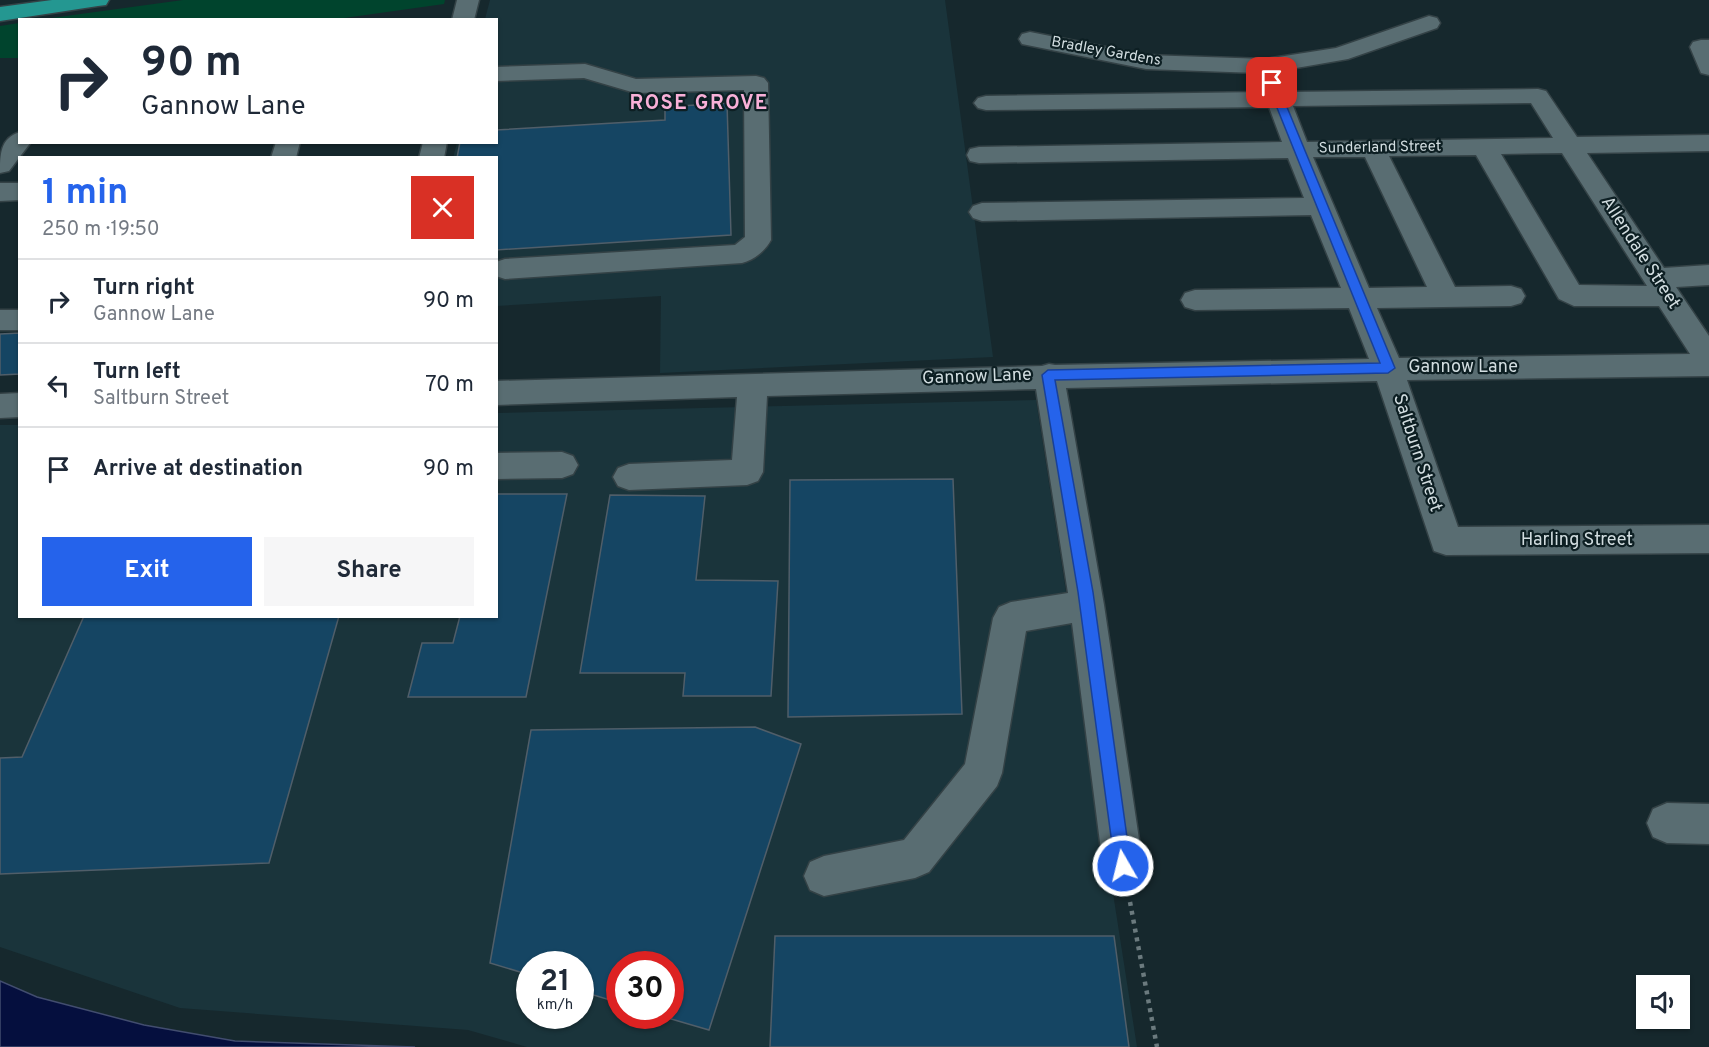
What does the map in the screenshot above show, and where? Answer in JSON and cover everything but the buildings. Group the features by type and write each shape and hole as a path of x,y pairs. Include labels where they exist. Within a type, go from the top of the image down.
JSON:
{"highway":[{"path":"0,14 98,0"}],"street":[{"path":"464,18 468,0"},
{"name":"Bradley Gardens","path":"1030,39 1146,62 1266,66 1340,54 1429,23"},
{"path":"1709,47 1701,47 1709,68"},
{"name":"Saltburn Street","path":"1266,66 1297,149 1388,368 1446,541"},
{"path":"498,74 585,71 635,86 756,84 758,240 742,254 506,269"},
{"name":"Allendale Street","path":"1279,100 1538,96 1709,360"},
{"path":"986,103 1279,100"},
{"path":"0,165 18,142"},
{"name":"Sunderland Street","path":"979,155 1709,143"},
{"path":"1484,147 1569,292 1574,296 1662,287 1709,275"},
{"path":"1373,148 1446,297"},
{"path":"0,192 18,191"},
{"path":"982,212 1321,207"},
{"path":"1195,300 1511,296"},
{"path":"0,320 18,320"},
{"name":"Gannow Lane","path":"498,393 1048,375 1388,368 1709,366"},
{"path":"1048,375 1087,605 1123,866"},
{"path":"629,477 747,472 753,385"},
{"path":"0,406 18,405"},
{"path":"498,466 562,465"},
{"name":"Harling Street","path":"1446,541 1709,539"},
{"path":"824,876 915,858 983,773 1011,618 1087,605"},
{"path":"1666,823 1709,824"}],"path":[{"path":"1123,866 1157,1047"}],"shaded area":[{"path":"490,0 945,0 993,357 660,373 661,296 498,306 498,156 454,156 457,144 498,144 498,18 485,18"},
{"path":"1036,400 1137,1047 527,1047 468,1030 180,1008 0,947 0,425 18,425 18,618 498,618 498,413"},
{"path":"0,981 37,997 144,1025 235,1041 415,1047 0,1047"}],"green space":[{"path":"183,0 445,0 444,4 344,18 51,18"},
{"path":"18,23 18,58 0,58 0,26"}],"district":[{"name":"ROSE GROVE","path":"699,104"}],"route":[{"path":"1123,866 1085,592 1048,375 1388,368 1272,83"}]}
